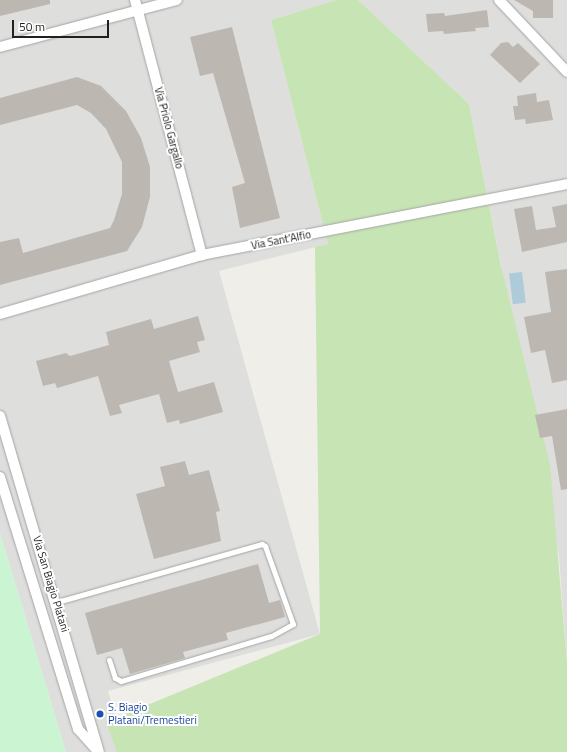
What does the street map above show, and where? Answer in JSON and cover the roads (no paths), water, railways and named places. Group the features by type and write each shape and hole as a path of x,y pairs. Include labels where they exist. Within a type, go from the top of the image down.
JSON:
{"street":[{"name":"Via Priolo Gargallo","path":"135,0 202,255"},
{"path":"0,47 177,0"},
{"path":"499,0 567,72"},
{"name":"Via Sant'Alfio","path":"0,314 202,255 567,184"},
{"name":"Via San Biagio Platani","path":"0,416 57,602 99,752"},
{"name":"Via San Biagio Platani","path":"0,476 78,729 99,752"}],"lane":[{"path":"57,602 262,544 265,546 294,624 271,636 121,681 116,678 109,660"}],"water":[{"path":"522,272 526,303 513,304 509,274"}],"place":[{"name":"S. Biagio Platani/Tremestieri","path":"100,714"}]}
